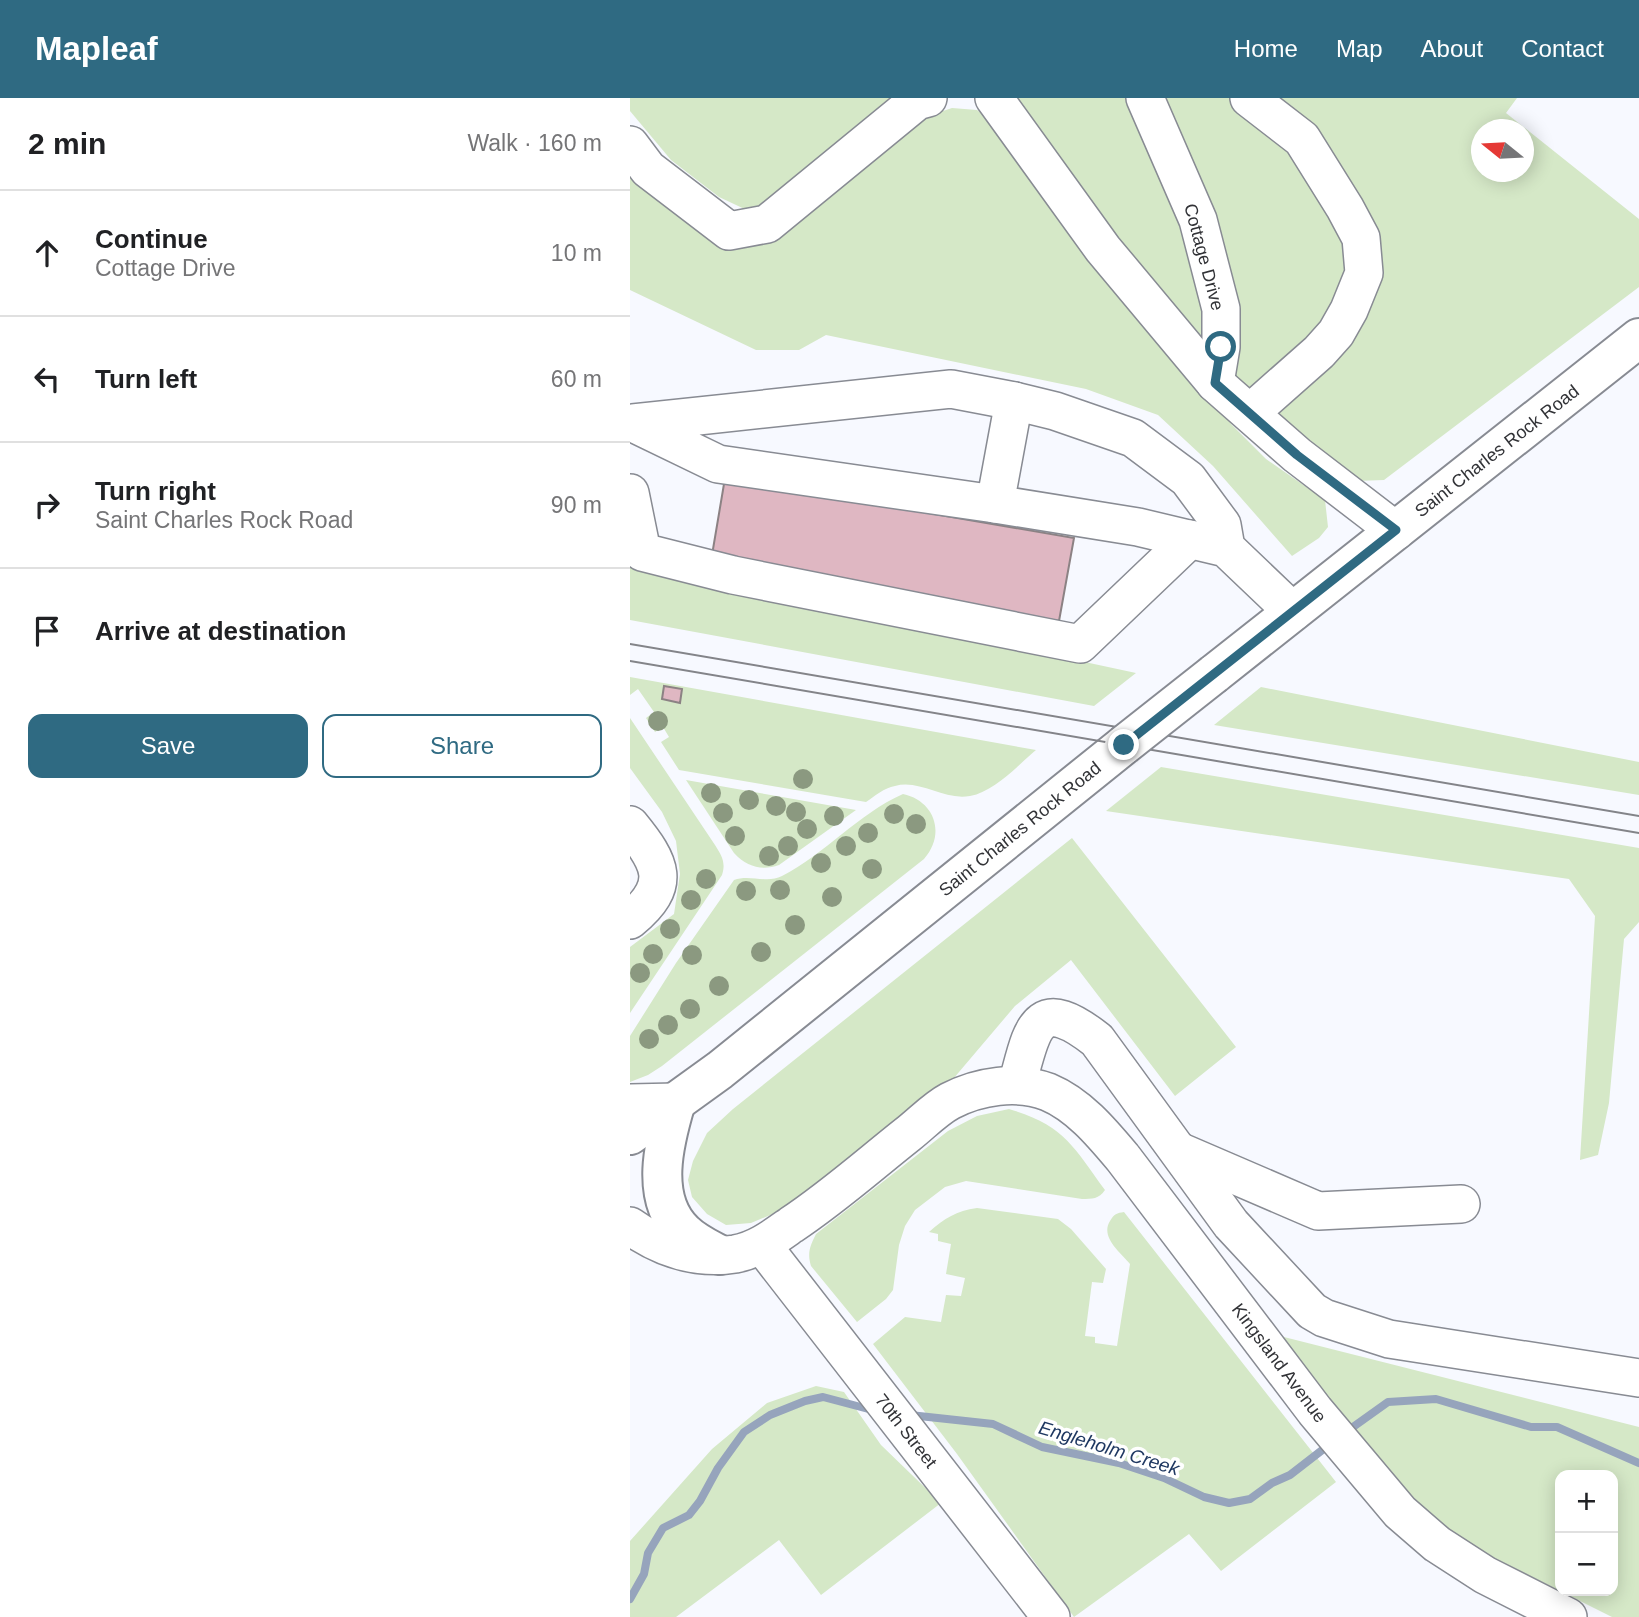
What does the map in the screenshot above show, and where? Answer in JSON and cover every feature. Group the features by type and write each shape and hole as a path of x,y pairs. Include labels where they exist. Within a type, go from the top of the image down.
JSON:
{"main road":[{"name":"Saint Charles Rock Road","path":"630,1135 801,1006 1049,803 1639,338"},
{"path":"676,1102 663,1152 665,1196 671,1214 681,1230 693,1241 720,1255"}],"street":[{"path":"630,145 648,169 729,231 767,224 917,101 928,98"},
{"path":"994,98 1103,249 1215,383 1297,455 1396,530"},
{"name":"Cottage Drive","path":"1145,98 1198,220 1221,309 1221,347 1215,383"},
{"path":"1249,98 1302,139 1361,238 1364,273 1349,310 1336,332 1319,352 1250,413"},
{"path":"631,423 951,389 1014,401 1055,411 1133,438 1188,479 1222,525 1226,548"},
{"path":"995,504 1014,401"},
{"path":"631,423 718,464 1138,527 1226,548 1293,612"},
{"path":"630,493 642,552 733,575 1080,644 1190,539"},
{"path":"630,825 656,860 658,879 655,892 646,906 630,920"},
{"path":"1017,1085 1032,1029 1040,1022 1058,1018 1077,1024 1097,1040 1231,1224 1312,1311 1324,1318 1389,1339 1639,1378"},
{"name":"Kingsland Avenue","path":"630,1226 668,1247 703,1255 737,1254 762,1245 805,1216 949,1101 980,1089 1017,1085 1047,1092 1073,1107 1097,1128 1123,1158 1315,1411 1400,1512 1437,1544 1485,1575 1568,1617"},
{"path":"630,1103 676,1102"},
{"path":"1180,1152 1318,1211 1461,1204"},
{"name":"70th Street","path":"762,1245 1051,1617"}],"green space":[{"path":"630,98 901,98 793,184 751,212 719,197 671,160 630,111"},
{"path":"1012,98 1517,98 1506,113 1514,119 1471,119 1471,182 1534,182 1534,135 1639,219 1639,287 1384,480 1356,481 1239,390 1166,309"},
{"path":"952,108 977,110 998,126 1067,219 1232,425 1266,459 1325,500 1328,527 1319,538 1292,556 1213,466 1158,415 1086,389 826,335 799,350 756,350 630,290 630,171 688,223 722,238 755,238 796,225 925,117"},
{"path":"630,543 692,578 1136,673 1094,706 630,620"},
{"path":"630,677 1036,750 988,789 960,797 904,785 887,788 866,802 679,770 661,742 669,737 663,727 655,732 646,718 654,712 638,689 630,695"},
{"path":"1261,687 1639,762 1639,795 1214,725"},
{"path":"630,718 715,845 724,867 722,875 630,1013 630,947 674,914 680,874 676,841 662,812 630,768"},
{"path":"1161,767 1639,848 1639,922 1624,939 1609,1103 1598,1155 1580,1160 1595,916 1569,879 1106,811"},
{"path":"686,780 856,810 779,865 761,868 749,865 734,853"},
{"path":"903,794 923,804 934,820 934,839 924,859 662,1066 630,1082 630,1036 676,963 734,880 782,876 813,857 871,812"},
{"path":"1072,838 1236,1047 1175,1096 1071,960 1015,1006 948,1085 787,1208 751,1223 726,1225 707,1214 692,1197 688,1180 693,1161 707,1133 733,1109"},
{"path":"1009,1109 1043,1122 1066,1139 1105,1190 1095,1198 1082,1199 966,1181 945,1187 915,1210 905,1226 899,1245 893,1290 857,1322 811,1266 810,1250 816,1234 948,1131 977,1116"},
{"path":"977,1208 1058,1219 1071,1229 1106,1269 1103,1283 1092,1282 1085,1336 1095,1337 1095,1343 1117,1346 1130,1264 1112,1244 1107,1233 1114,1215 1124,1212 1336,1482 1221,1571 1189,1534 1074,1617 957,1454 873,1344 905,1317 941,1322 946,1295 961,1296 965,1278 946,1274 951,1244 938,1241 938,1234 929,1232 951,1216"},
{"path":"1280,1336 1639,1427 1639,1617 1612,1617 1570,1596 1618,1596 1618,1470 1555,1470 1555,1588 1490,1556 1452,1532 1403,1489 1338,1415"},
{"path":"816,1386 844,1392 881,1445 941,1503 821,1595 779,1540 676,1617 630,1617 630,1541 712,1449 767,1403"}],"building":[{"path":"725,478 1074,538 1059,621 711,561"},
{"path":"664,686 682,689 680,703 662,699"}],"waterway":[{"name":"Engleholm Creek","path":"630,1599 644,1574 648,1553 663,1528 689,1515 744,1432 770,1415 823,1397 876,1411"},
{"name":"Engleholm Creek","path":"1346,1432 1388,1402 1436,1399 1531,1427 1557,1427 1639,1463"},
{"name":"Engleholm Creek","path":"910,1415 993,1424 1042,1447 1119,1463 1164,1478 1204,1497 1229,1503 1250,1499 1272,1483 1290,1475 1330,1444"}],"tram line":[{"path":"630,644 1639,816"},
{"path":"630,661 1639,833"}],"route":[{"path":"1124,745 1396,530 1297,455 1215,383 1221,347"}]}
